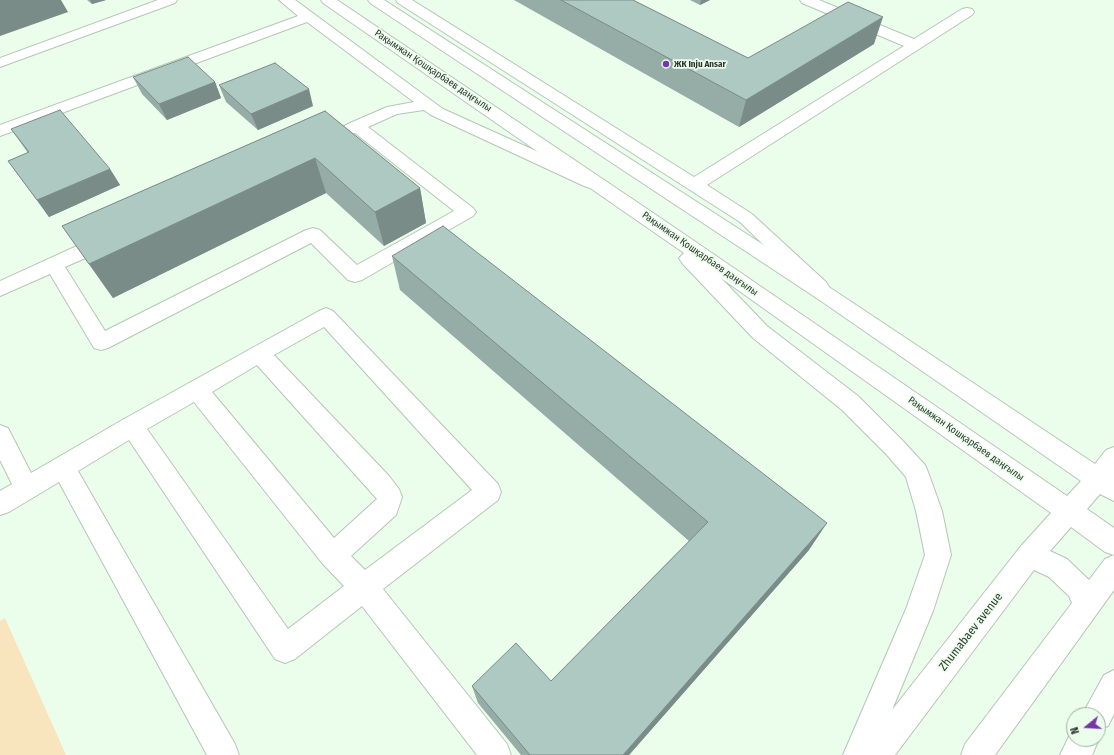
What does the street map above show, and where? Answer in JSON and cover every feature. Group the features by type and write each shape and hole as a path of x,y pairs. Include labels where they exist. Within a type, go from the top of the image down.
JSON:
{"main road":[{"path":"0,63 170,0"},
{"path":"286,0 427,105 444,115 605,188"},
{"name":"Рақымжан Қошқарбаев даңғылы","path":"328,0 605,188 1114,543"},
{"path":"375,0 828,296 1106,485 1114,457"},
{"path":"403,0 746,218 828,296"},
{"path":"807,0 915,45"},
{"path":"694,185 967,12"},
{"path":"0,131 307,17"},
{"path":"332,138 393,110 427,105"},
{"path":"54,265 101,342 313,234 355,275 467,212 356,126"},
{"path":"658,225 760,332 850,403 895,448 916,472 929,511 938,555 920,611 858,755"},
{"path":"0,289 125,232"},
{"path":"0,504 132,426 326,316 489,492 285,649 132,426"},
{"path":"260,354 380,484 390,497 387,506 340,549 331,554"},
{"path":"197,390 331,554 364,587 496,755"},
{"path":"0,435 26,490"},
{"path":"63,467 224,755"},
{"name":"Zhumabaev avenue","path":"876,755 1030,555 1070,511 1106,485"},
{"path":"1030,555 1058,568 1078,587 1087,604"},
{"path":"976,755 1114,568"},
{"path":"1102,707 1114,685"}],"shaded area":[{"path":"5,618 66,755 0,755 0,621"}],"building":[{"path":"561,0 633,0 748,58 848,2 883,17 746,100"},
{"path":"188,57 215,82 159,104 133,77"},
{"path":"275,63 309,89 251,114 219,85"},
{"path":"60,110 110,169 37,200 8,161 29,152 11,129"},
{"path":"325,111 420,188 375,212 315,158 89,264 62,226"},
{"path":"443,226 827,523 623,755 530,755 472,686 516,643 551,681 708,522 392,256"}],"place":[{"name":"ЖК Inju Ansar","path":"666,64"}]}
